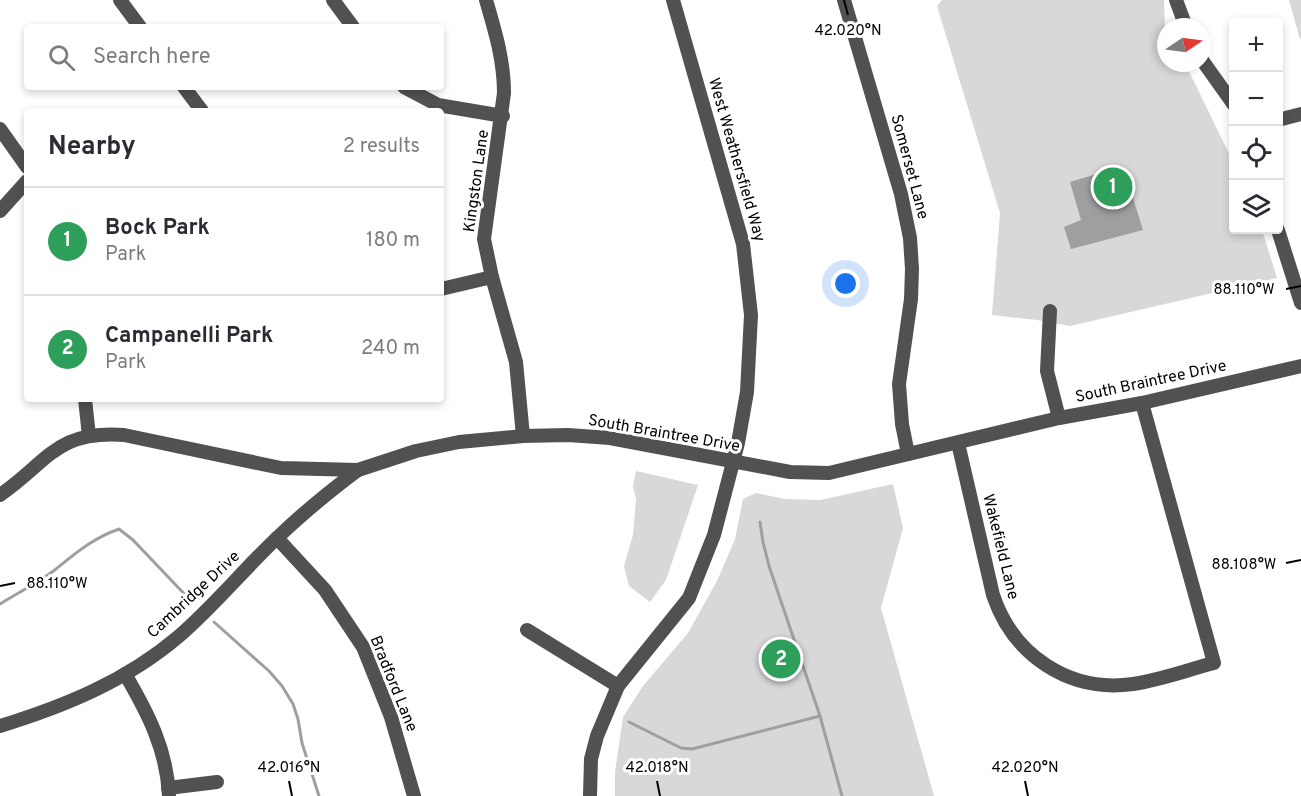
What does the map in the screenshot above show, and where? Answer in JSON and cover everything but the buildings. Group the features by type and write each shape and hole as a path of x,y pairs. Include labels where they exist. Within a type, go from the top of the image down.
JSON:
{"street":[{"path":"120,0 138,24"},
{"path":"333,0 351,24"},
{"name":"Kingston Lane","path":"486,0 504,69 502,116 484,239 492,277 516,362 523,436"},
{"name":"West Weathersfield Way","path":"590,796 591,759 597,736 618,686 689,598 714,535 743,416 750,366 749,280 740,229 673,0"},
{"name":"Somerset Lane","path":"844,0 901,194 910,238 911,299 899,384 902,424 908,454"},
{"path":"1176,0 1183,18"},
{"path":"1210,72 1229,99"},
{"path":"186,90 200,108"},
{"path":"410,90 438,105 502,116"},
{"path":"1283,119 1301,114"},
{"path":"0,129 24,163"},
{"path":"0,211 24,184"},
{"path":"1279,234 1301,303"},
{"path":"444,288 492,277"},
{"path":"1050,311 1047,371 1059,418"},
{"name":"South Braintree Drive","path":"0,495 59,446 89,436 106,434 123,435 281,468 358,470 416,451 459,442 523,436 568,435 610,438 790,472 816,474 841,471 1059,418 1142,403 1301,366"},
{"path":"85,402 89,436"},
{"name":"Wakefield Lane","path":"958,443 993,595 997,609 1013,636 1043,664 1076,680 1107,686 1133,684 1214,663 1142,403"},
{"name":"Cambridge Drive","path":"0,726 75,700 125,674 177,638 313,504 358,470"},
{"name":"Bradford Lane","path":"277,538 325,590 363,647 391,717 414,796"},
{"path":"527,630 618,686"},
{"path":"125,674 144,706 156,734 168,792 217,782"}],"shaded area":[{"path":"942,0 1164,0 1165,18 1157,18 1157,72 1189,72 1229,154 1229,234 1263,234 1277,278 1070,326 992,315 1000,213 937,6"},
{"path":"1289,0 1301,0 1300,39"},
{"path":"1123,166 1143,230 1071,249 1064,227 1081,220 1070,182"},
{"path":"636,471 698,485 666,580 650,602 629,586 624,566 633,535 636,499 633,486"},
{"path":"893,484 903,528 881,608 934,796 615,796 615,772 623,717 643,686 688,633 718,579 735,539 743,499 756,493 785,499 820,500"}],"waterway":[{"path":"760,522 769,566 820,716 842,796"},
{"path":"0,604 46,576 92,542 119,529 133,540 192,602"},
{"path":"214,622 269,671 293,704 302,743 319,796"},
{"path":"629,722 681,748 692,749 820,716"}],"place":[{"name":"Bock Park","path":"1113,187"},
{"name":"Campanelli Park","path":"781,659"}]}
